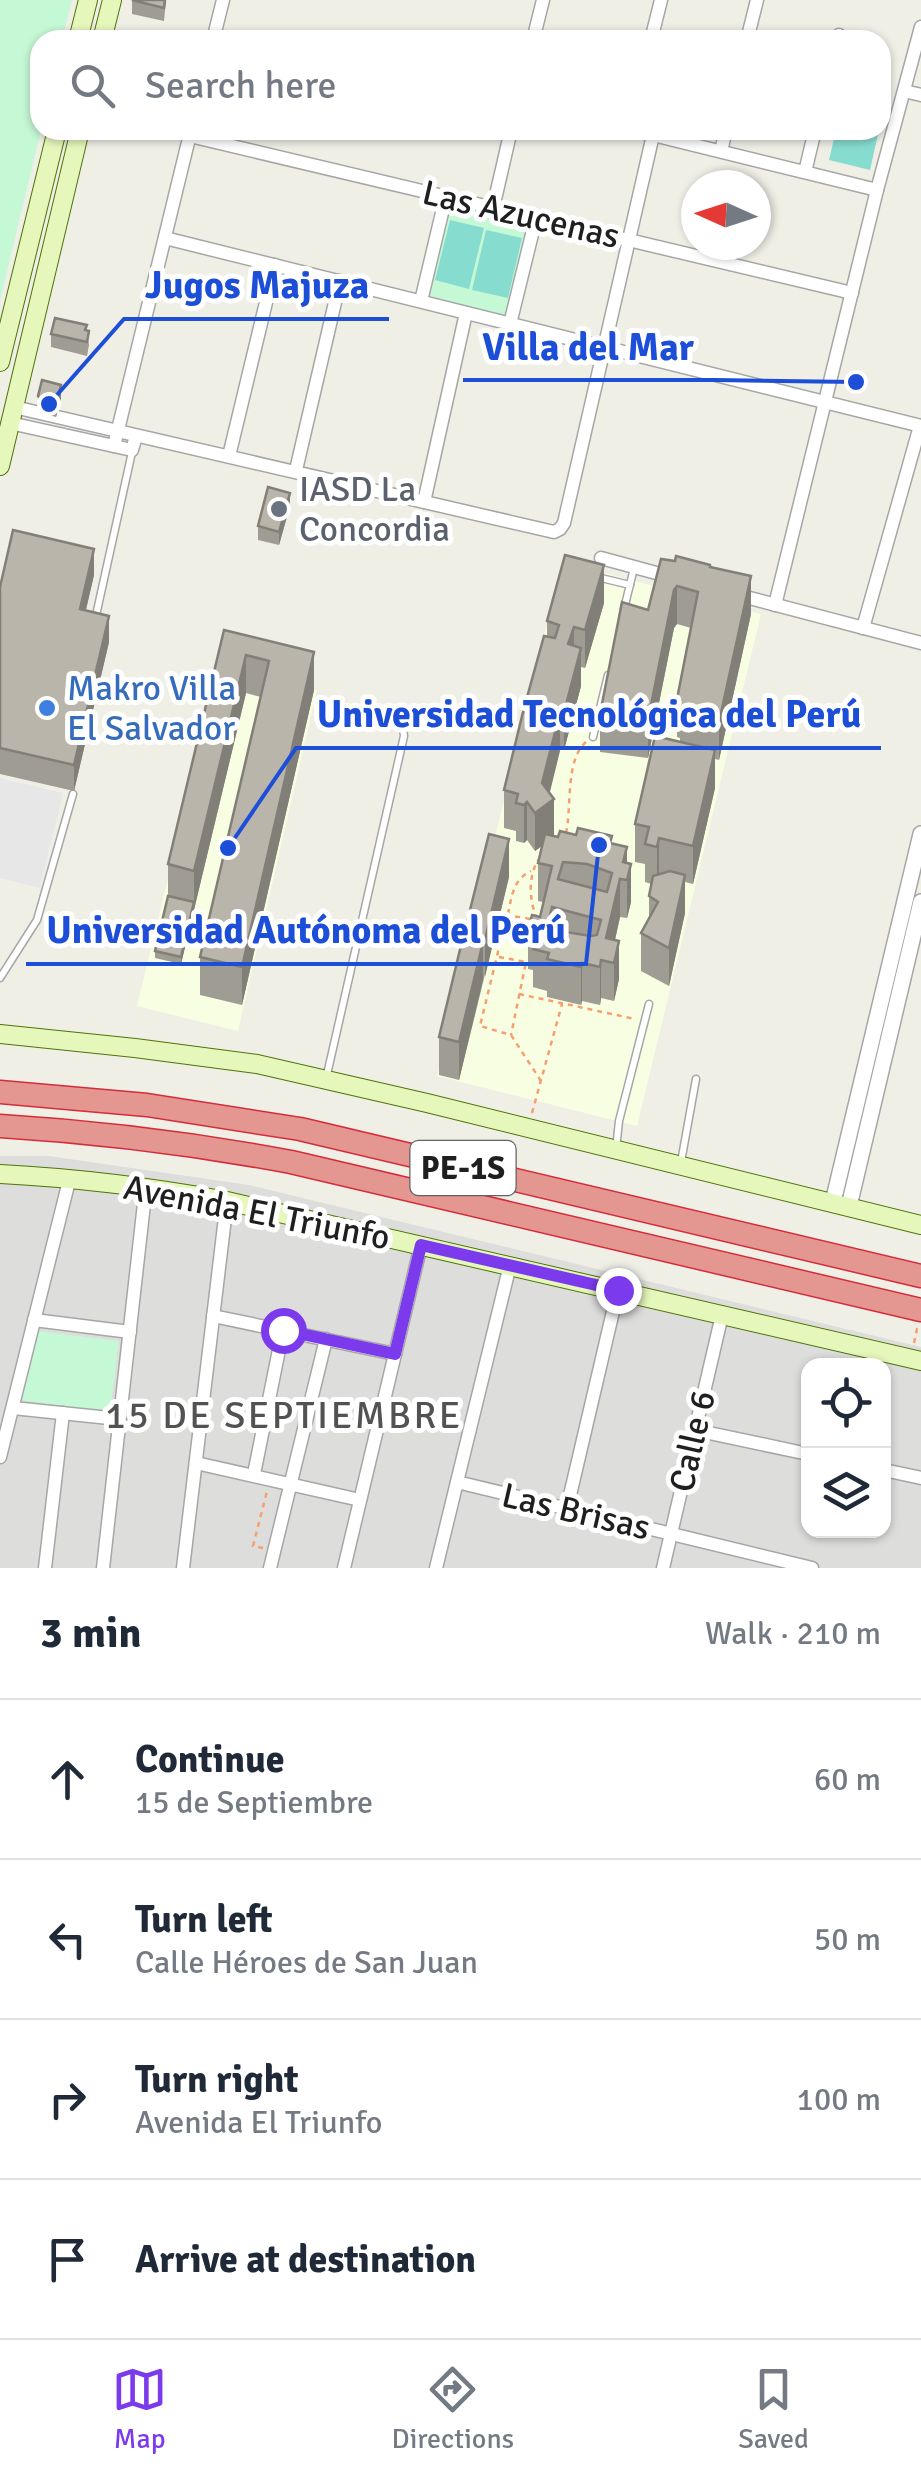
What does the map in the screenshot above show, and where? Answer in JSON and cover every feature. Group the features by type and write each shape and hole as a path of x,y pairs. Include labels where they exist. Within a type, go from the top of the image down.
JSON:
{"highway":[{"name":"PE-1S","path":"0,1092 147,1105 300,1130 921,1276"},
{"name":"PE-1S","path":"0,1126 144,1139 291,1162 921,1310"}],"main road":[{"path":"80,30 88,0"},
{"path":"104,30 112,0"},
{"path":"0,362 55,140"},
{"path":"0,466 78,140"},
{"path":"0,1034 257,1064 921,1225"},
{"name":"Avenida El Triunfo","path":"0,1174 146,1186 227,1201 722,1315 917,1354"}],"street":[{"path":"216,30 223,0"},
{"path":"536,30 543,0"},
{"path":"654,30 661,0"},
{"path":"750,30 757,0"},
{"path":"775,605 921,27"},
{"path":"904,91 921,96"},
{"path":"116,439 188,140"},
{"name":"Las Azucenas","path":"218,140 852,293"},
{"path":"493,208 510,140"},
{"path":"12,415 134,443 296,470 554,532 564,523 652,140"},
{"path":"673,140 878,190"},
{"path":"720,152 723,140"},
{"path":"805,172 813,140"},
{"path":"420,301 446,196"},
{"path":"510,324 536,218"},
{"path":"165,238 920,426 863,628"},
{"path":"229,456 274,265"},
{"path":"296,470 340,281"},
{"path":"424,502 466,313"},
{"path":"601,558 687,581"},
{"path":"722,590 921,643"},
{"path":"841,1204 921,834"},
{"path":"841,1204 921,902"},
{"path":"0,1457 70,1177"},
{"path":"104,1568 146,1186"},
{"path":"184,1568 227,1201"},
{"path":"344,1568 421,1245"},
{"path":"436,1568 510,1264"},
{"path":"567,1508 618,1290"},
{"name":"Calle 6","path":"663,1568 722,1315"},
{"path":"212,1316 395,1354"},
{"path":"34,1320 130,1332"},
{"path":"254,1474 283,1330"},
{"path":"270,1568 326,1339"},
{"path":"13,1408 119,1419"},
{"path":"45,1568 63,1412"},
{"path":"695,1430 801,1453"},
{"path":"196,1462 360,1500"},
{"path":"891,1472 921,1478"},
{"name":"Las Brisas","path":"457,1482 812,1568"}],"lane":[{"path":"93,631 134,443"},
{"path":"621,623 635,567"},
{"path":"594,576 630,585"},
{"path":"593,737 612,661"},
{"path":"325,1080 404,736 397,720 354,708"},
{"path":"0,978 37,920 73,794"},
{"path":"616,1150 619,1121 649,1004"},
{"path":"680,1165 696,1080"}],"path":[{"path":"558,841 566,833 570,814 574,760 580,746 593,737"},
{"path":"508,915 537,920 532,906 532,871 547,852"},
{"path":"532,871 515,883 480,1026 511,1036 540,1081"},
{"path":"498,956 526,962 511,1036"},
{"path":"519,994 645,1022"},
{"path":"528,1128 562,1004"},
{"path":"917,1354 917,1329 921,1330"},
{"path":"270,1478 254,1546 274,1551"}],"shaded area":[{"path":"834,140 877,140 870,170 829,160"},
{"path":"450,220 484,228 469,289 435,280"},
{"path":"486,230 522,238 508,298 472,290"},
{"path":"562,562 761,614 637,1126 437,1076"},
{"path":"220,666 317,690 238,1031 137,1006"},
{"path":"0,778 63,793 40,888 0,878"},
{"path":"0,1156 49,1156 249,1185 921,1347 921,1568 0,1568"}],"green space":[{"path":"0,0 72,0 64,30 30,30 30,140 39,140 0,301"},
{"path":"448,208 530,228 508,316 426,296"},
{"path":"37,1331 119,1341 110,1413 21,1400"}],"building":[{"path":"132,0 165,0 164,8"},
{"path":"55,318 87,325 87,342 51,334"},
{"path":"42,380 61,385 56,403 38,396"},
{"path":"268,487 290,493 279,532 258,526"},
{"name":"Makro Villa El Salvador","path":"13,530 94,549 80,609 109,616 74,765 0,748 0,587"},
{"path":"565,555 604,565 585,630 574,627 568,644 581,648 564,712 526,701 544,636 555,638 559,625 547,621"},
{"path":"676,556 751,576 719,722 683,713 681,700 677,699 698,592 677,586 648,720 600,714 622,602 648,610 661,559 675,561"},
{"path":"224,630 314,652 242,967 200,957 269,661 246,655 194,871 168,864"},
{"path":"533,706 560,713 542,783 554,799 535,813 527,802 516,803 518,794 504,790 523,712 531,714"},
{"path":"655,736 715,750 693,846 659,838 657,847 645,844 649,827 635,824"},
{"path":"578,828 612,836 610,843 627,847 623,862 631,864 627,880 620,879 606,938 619,941 614,963 601,960 600,967 547,959 549,953 533,949 537,933 528,931 532,915 540,917 552,866 538,863 545,834 558,837 560,831 576,835","holes":["563,862 587,864 612,873 607,892 558,879","552,907 601,920 597,935 566,932 548,924"]},
{"path":"489,834 509,839 485,939 464,934"},
{"path":"670,871 685,875 669,948 641,933 658,902 649,896 653,876"},
{"path":"168,896 194,902 181,957 155,951"},
{"path":"463,937 483,942 459,1042 439,1037"}],"place":[{"name":"Villa del Mar","path":"856,382"},
{"name":"Jugos Majuza","path":"49,404"},
{"name":"IASD La Concordia","path":"279,509"},
{"name":"Makro Villa El Salvador","path":"47,708"},
{"name":"Universidad Autónoma del Perú","path":"599,845"},
{"name":"Universidad Tecnológica del Perú","path":"228,848"}],"district":[{"name":"15 DE SEPTIEMBRE","path":"284,1415"}],"route":[{"path":"283,1330 395,1354 421,1245 618,1290"}]}
